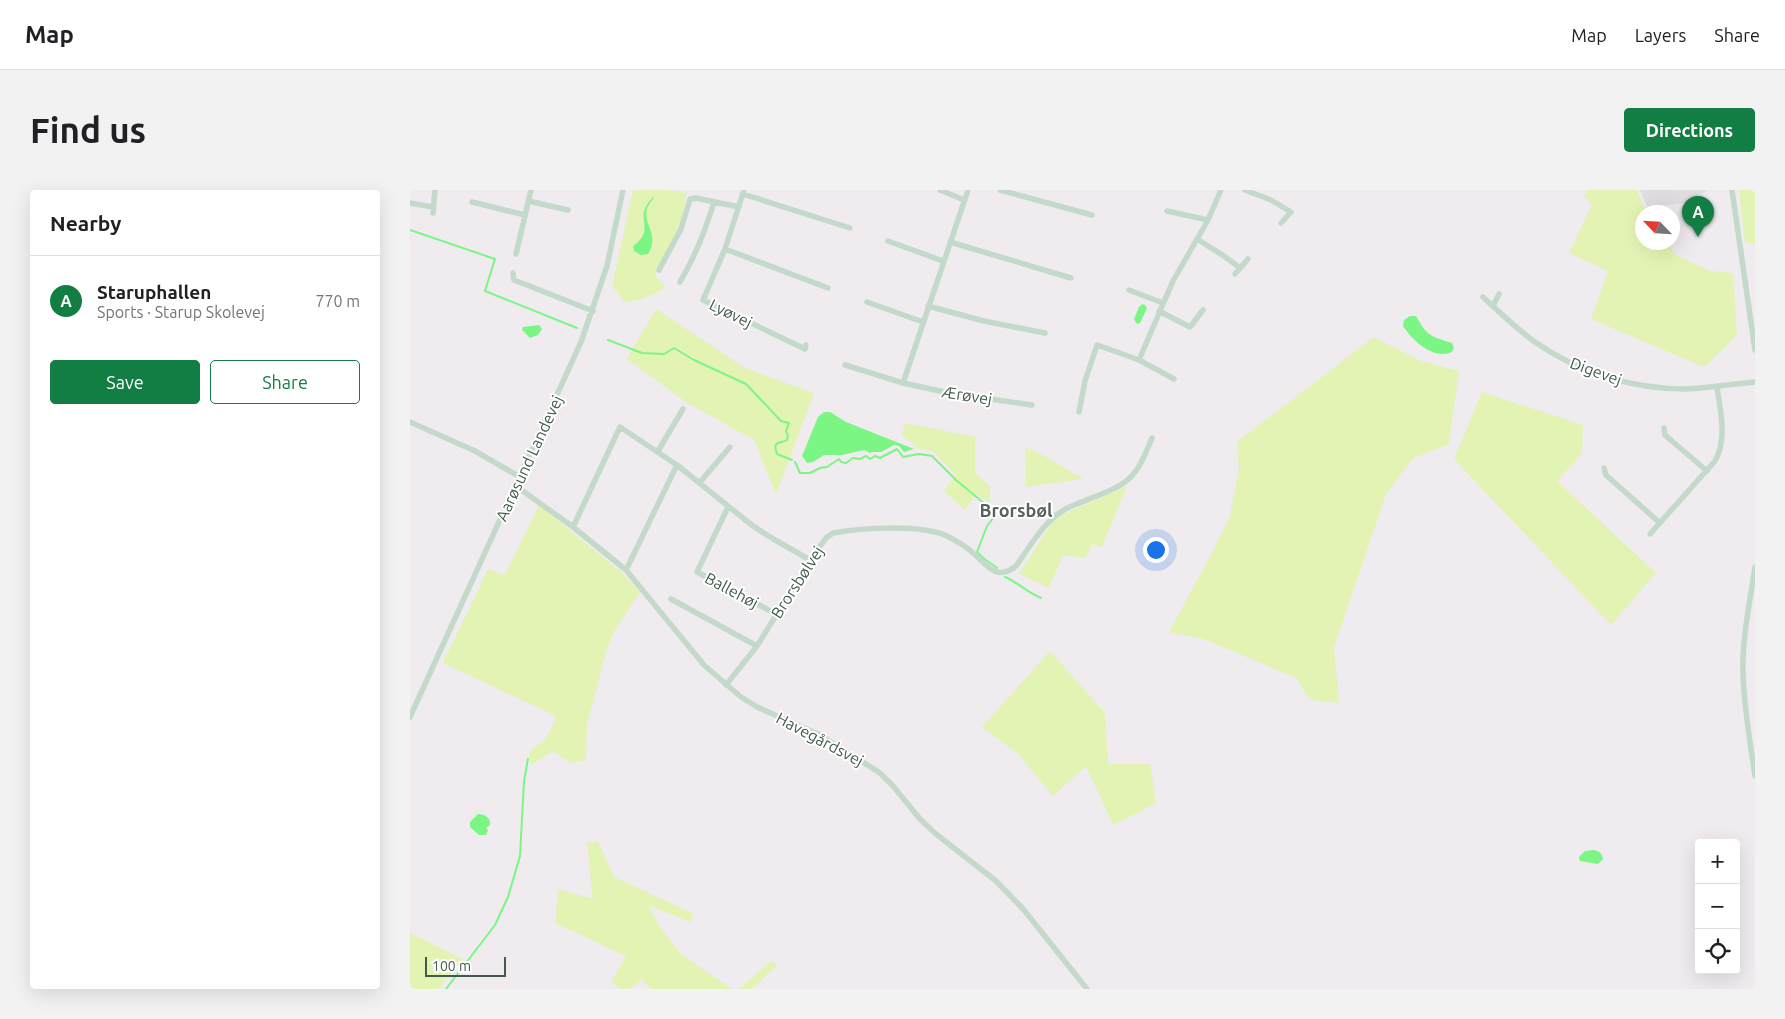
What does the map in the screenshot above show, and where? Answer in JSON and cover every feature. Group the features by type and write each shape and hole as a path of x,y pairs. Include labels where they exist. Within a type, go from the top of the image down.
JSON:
{"street":[{"path":"410,203 433,210 435,190"},
{"path":"516,254 530,190"},
{"name":"Aarøsund Landevej","path":"410,717 571,367 593,311 606,266 623,190"},
{"path":"940,190 964,200"},
{"path":"903,383 968,190"},
{"path":"1000,190 1092,215"},
{"path":"1139,360 1159,310 1208,220 1220,190"},
{"path":"1245,190 1271,200 1291,212 1280,223"},
{"path":"1732,190 1755,350"},
{"name":"Lyøvej","path":"806,345 804,349 703,300 725,248 744,192 850,228"},
{"path":"659,270 681,229 690,199 696,198 739,207"},
{"path":"528,200 568,210"},
{"path":"472,202 525,215"},
{"path":"680,282 700,244 714,202"},
{"path":"1167,211 1208,220"},
{"path":"1197,239 1240,268"},
{"path":"888,241 943,262"},
{"path":"950,242 1071,278"},
{"path":"725,248 828,288"},
{"path":"1235,274 1248,259"},
{"path":"513,273 514,280 593,311"},
{"path":"1129,290 1163,303"},
{"path":"1493,306 1499,294"},
{"name":"Digevej","path":"1483,298 1551,353 1587,370 1620,381 1689,389 1755,382"},
{"path":"867,302 923,322"},
{"path":"928,306 984,321 1044,333"},
{"path":"1159,310 1190,327 1203,310"},
{"path":"1079,412 1085,381 1097,345 1139,360 1174,379"},
{"name":"Ærøvej","path":"845,364 903,383 949,393 1032,405"},
{"path":"1650,534 1707,471 1715,461 1722,446 1723,437 1717,386"},
{"path":"658,451 683,409"},
{"path":"410,422 475,451 520,477"},
{"path":"573,526 620,427 658,451 700,482 728,507 770,537 810,560"},
{"path":"1664,428 1665,434 1707,471"},
{"name":"Brorsbølvej","path":"726,685 756,646 810,560 826,538 833,533 887,528 907,529 946,536 972,552 993,571 1002,573 1010,571 1016,566 1051,519 1064,509 1119,487 1131,478 1142,464 1152,438"},
{"path":"700,482 730,447"},
{"path":"626,570 677,465"},
{"path":"1604,468 1606,475 1660,523"},
{"name":"Havegårdsvej","path":"516,486 573,526 626,570 704,665 741,697 757,707 814,732 880,773 936,834 1003,888 1024,910 1087,989"},
{"name":"Ballehøj","path":"728,507 697,572 776,614"},
{"path":"1755,567 1744,642 1743,672 1745,704 1755,776"},
{"path":"671,600 756,646"}],"shaded area":[{"path":"633,190 670,190 687,193 681,221 656,271 656,277 666,287 640,300 623,301 618,292 612,287"},
{"path":"1587,190 1637,190 1643,205 1635,205 1635,250 1672,250 1674,254 1712,272 1721,271 1733,274 1737,335 1704,367 1591,319 1608,271 1569,253 1592,205 1584,196"},
{"path":"1640,190 1708,190 1683,203 1647,205"},
{"path":"1739,190 1755,190 1755,244 1745,242"},
{"path":"653,197 646,213 651,232 652,246 648,254 641,255 634,251 633,246 644,232 645,209"},
{"path":"1142,304 1147,308 1140,323 1137,324 1134,319"},
{"path":"656,309 745,368 814,393 776,495 754,440 686,402 627,359"},
{"path":"1410,316 1416,316 1423,328 1430,334 1452,343 1454,348 1452,352 1445,354 1431,351 1412,338 1403,326 1404,320"},
{"path":"539,325 542,329 538,335 530,338 522,330 523,327"},
{"path":"1374,337 1421,361 1459,371 1449,444 1412,459 1386,494 1334,647 1339,703 1310,700 1296,678 1204,639 1169,632 1230,516 1239,469 1237,442"},
{"path":"1482,392 1583,425 1582,454 1557,481 1656,573 1611,625 1454,459"},
{"path":"824,412 830,412 846,422 914,449 904,452 899,446 894,445 881,452 870,453 864,450 842,455 824,455 813,462 807,463 802,456 818,417"},
{"path":"905,423 975,437 975,473 990,486 990,504 976,494 965,510 944,491 956,475 933,451 919,449 902,435"},
{"path":"1025,447 1041,454 1083,479 1026,487"},
{"path":"1127,486 1102,547 1093,544 1085,558 1063,555 1049,588 1019,574 1053,521 1066,513"},
{"path":"539,505 622,573 640,592 616,628 607,649 587,724 586,760 571,763 553,751 531,765 530,751 546,737 555,720 554,715 443,663 488,569 505,575"},
{"path":"1050,651 1105,713 1108,764 1150,764 1156,803 1113,825 1086,766 1053,796 1017,753 982,727"},
{"path":"478,814 490,820 490,825 486,828 488,830 486,835 479,835 470,827 470,822"},
{"path":"598,841 614,877 694,914 690,922 648,905 659,926 682,955 732,989 651,989 641,979 630,989 621,989 611,982 626,956 555,923 558,889 593,899 587,843"},
{"path":"1594,850 1603,857 1598,864 1580,861 1579,857 1585,851"},
{"path":"410,933 463,959 438,989 410,989"},
{"path":"772,960 777,966 752,989 739,989"}],"waterway":[{"path":"410,230 495,259 485,291 577,328"},
{"path":"608,340 642,353 664,354 674,348 694,360 746,384 781,421 789,423 786,431 787,440 775,446 777,454 792,460"},
{"path":"795,462 800,473 810,473 827,467 839,459 841,462 846,463 853,458 860,459 866,456 870,459 875,456 880,458 897,449 903,457 919,454 932,456 956,480 991,509"},
{"path":"994,517 987,526 977,552 997,568"},
{"path":"1005,577 1041,598"},
{"path":"446,989 495,925 508,897 520,856 524,781 528,759"}],"place":[{"name":"Staruphallen","path":"1698,237"}],"district":[{"name":"Brorsbøl","path":"1016,510"}]}
